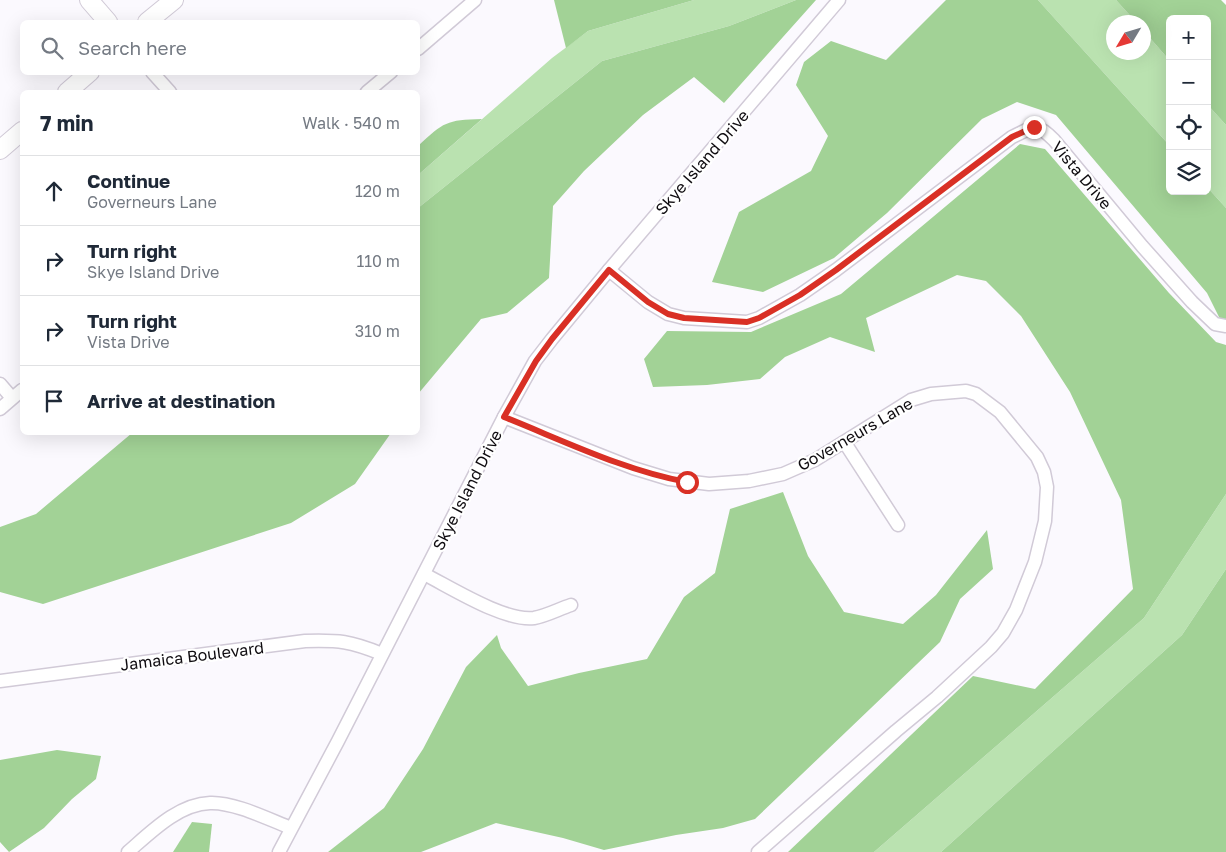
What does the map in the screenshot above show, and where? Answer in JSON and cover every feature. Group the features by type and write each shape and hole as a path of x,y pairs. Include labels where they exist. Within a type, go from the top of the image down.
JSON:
{"street":[{"path":"89,0 106,20"},
{"path":"150,20 174,0"},
{"path":"420,47 475,0"},
{"name":"Skye Island Drive","path":"279,852 504,417 536,361 609,270 839,0"},
{"path":"69,90 87,75"},
{"path":"155,75 168,90"},
{"path":"369,90 387,75"},
{"name":"Vista Drive","path":"609,270 648,302 668,314 684,318 747,322 759,318 800,295 836,270 1012,137 1034,127 1043,128 1054,140 1142,246 1192,302 1215,324 1226,326"},
{"path":"0,150 20,133"},
{"path":"0,384 12,398"},
{"name":"Governeurs Lane","path":"504,417 633,468 668,479 709,484 749,481 783,474 815,460 845,443 912,400 931,394 966,391 976,394 1000,412 1037,457 1044,472 1047,487 1045,521 1036,562 1016,610 1003,632 991,647 937,697 758,852"},
{"path":"0,409 20,392"},
{"path":"845,443 898,525"},
{"path":"424,574 498,611 517,617 534,618 571,605"},
{"name":"Jamaica Boulevard","path":"0,681 304,641 334,640 354,643 382,654"},
{"path":"128,852 174,815 196,805 211,803 235,807 291,828"}],"green space":[{"path":"554,0 694,0 588,31 566,48"},
{"path":"694,0 796,0 729,26 602,61 420,206 420,173 552,58 588,31"},
{"path":"796,0 816,0 724,103 694,77 643,115 584,171 553,206 549,278 507,313 481,319 420,392 420,206 602,61 729,26"},
{"path":"946,0 1038,0 1166,142 1166,195 1211,195 1211,191 1226,208 1226,331 1207,293 1056,115 1017,102 982,119 887,213 834,258 763,292 712,282 739,212 811,171 828,136 796,85 804,62 831,41 886,60"},
{"path":"1038,0 1116,0 1130,15 1106,15 1106,60 1151,60 1151,39 1166,56 1166,142"},
{"path":"1116,0 1221,0 1226,5 1226,125 1211,108 1211,15 1166,15 1166,56 1151,39 1151,15 1130,15"},
{"path":"1211,108 1226,125 1226,208 1211,191"},
{"path":"482,119 420,173 420,144 440,127 460,120"},
{"path":"1020,144 1045,149 1169,293 1216,342 1226,345 1226,494 1144,618 874,852 788,852 973,676 1035,689 1133,589 1121,500 1070,392 1021,316 986,281 957,275 866,318 875,352 830,337 785,357 760,379 707,385 653,387 644,359 667,331 751,332 841,294"},
{"path":"130,435 390,435 355,484 291,523 43,604 0,592 0,527 36,514"},
{"path":"783,492 808,556 844,612 903,624 936,595 987,530 993,569 960,599 940,642 755,819 723,828 676,835 604,850 563,838 496,823 421,852 328,852 384,808 423,749 466,667 497,635 501,648 528,686 647,659 684,597 715,573 730,509"},
{"path":"1226,494 1226,569 1182,635 941,852 874,852 1144,618"},
{"path":"1226,569 1226,852 941,852 1182,635"},
{"path":"57,750 101,756 96,779 72,799 44,828 9,852 0,842 0,760"},
{"path":"192,822 212,824 209,852 173,852"}],"route":[{"path":"687,482 668,479 633,468 504,417 536,361 609,270 648,302 668,314 684,318 747,322 759,318 800,295 836,270 1012,137 1034,127"}]}
